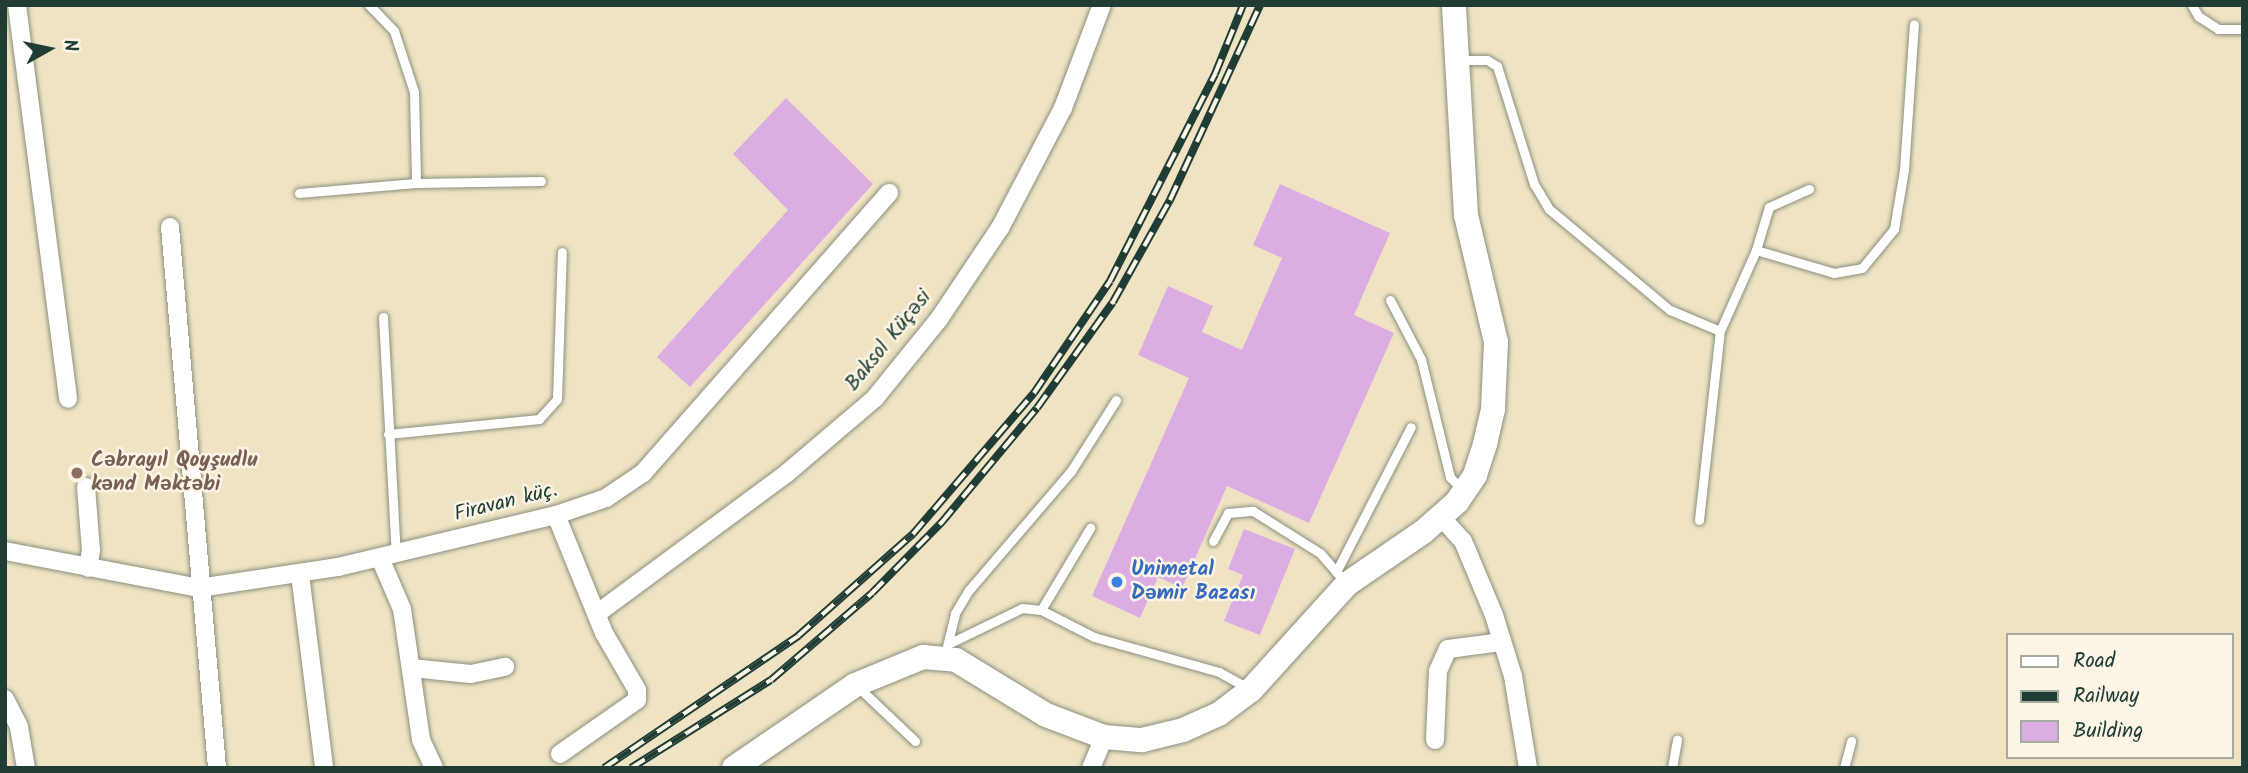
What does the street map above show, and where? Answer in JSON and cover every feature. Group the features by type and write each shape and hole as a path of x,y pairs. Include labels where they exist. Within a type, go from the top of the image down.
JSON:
{"main road":[{"path":"734,768 855,685 903,662 944,650 1046,715 1104,737 1142,740 1183,730 1219,714 1251,690 1341,578 1443,518 1465,492 1475,475 1490,421 1496,342 1466,215 1454,5"}],"street":[{"path":"17,5 68,399"},
{"name":"Baksol Küçəsi","path":"598,613 787,473 875,398 939,319 1000,228 1063,108 1102,5"},
{"name":"Firavan küç.","path":"5,551 199,588 300,574 388,556 556,515 606,498 643,473 889,192"},
{"path":"170,227 199,588 217,768"},
{"path":"86,487 91,550 88,568"},
{"path":"556,515 604,633 637,690 637,701 561,754"},
{"path":"1443,518 1463,541 1513,676 1528,768"},
{"path":"388,556 402,609 421,740 434,768"},
{"path":"300,574 324,768"},
{"path":"1435,740 1438,671 1448,649 1501,642"},
{"path":"411,668 471,674 505,667"},
{"path":"7,706 19,727 26,768"},
{"path":"1091,768 1104,737"}],"lane":[{"path":"369,5 394,31 414,92 416,183"},
{"path":"2192,5 2198,16 2218,29 2243,29"},
{"path":"1756,250 1834,273 1862,268 1894,229 1904,170 1914,24"},
{"path":"1456,60 1487,60 1497,65 1534,184 1549,209 1670,310 1720,331"},
{"path":"299,193 416,183 541,181"},
{"path":"1699,520 1720,331 1756,250 1769,206 1809,189"},
{"path":"388,434 539,419 557,399 562,253"},
{"path":"1390,300 1421,359 1450,477 1465,492"},
{"path":"383,317 388,434 388,556"},
{"path":"944,650 955,613 968,590 1071,471 1116,400"},
{"path":"1213,541 1228,513 1253,511 1320,553 1341,578 1411,427"},
{"path":"1041,610 1090,528"},
{"path":"944,650 1022,608 1041,610 1094,637 1219,672 1251,690"},
{"path":"855,685 915,741"},
{"path":"1672,768 1677,738"},
{"path":"1844,768 1851,741"}],"building":[{"path":"786,98 873,184 690,387 657,357 788,210 733,154"},
{"path":"1280,184 1390,233 1354,315 1394,333 1309,523 1227,486 1182,588 1158,577 1140,618 1092,596 1189,378 1138,355 1168,286 1213,306 1202,332 1242,350 1282,258 1253,245"},
{"path":"1244,529 1295,549 1260,635 1224,621 1243,575 1228,569"}],"railway":[{"path":"604,768 798,636 913,534 1034,393 1110,281 1215,74 1243,5"},
{"path":"631,768 771,680 872,593 942,522 1037,408 1113,302 1170,200 1260,5"}],"place":[{"name":"Cəbrayıl Qoyşudlu kənd Məktəbi","path":"77,473"},
{"name":"Unimetal Dəmir Bazası","path":"1117,582"}]}
